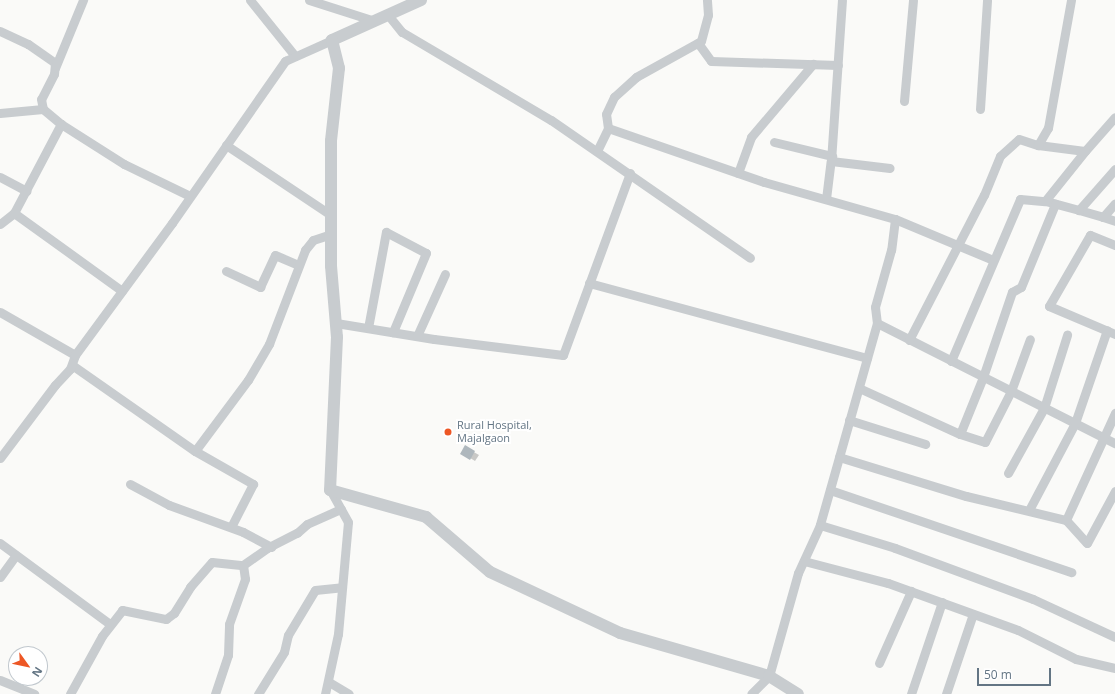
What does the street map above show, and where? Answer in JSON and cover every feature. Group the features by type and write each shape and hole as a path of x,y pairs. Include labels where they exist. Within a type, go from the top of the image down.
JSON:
{"street":[{"path":"83,0 41,99 43,109 61,124 124,164 190,196"},
{"path":"250,0 295,56"},
{"path":"309,0 331,3 375,21"},
{"path":"0,458 72,365 75,355 285,61 421,0"},
{"path":"597,151 608,128 606,114 614,97 636,77 698,43 705,32 707,0"},
{"path":"826,199 831,158 842,0"},
{"path":"904,102 913,0"},
{"path":"980,109 987,0"},
{"path":"1038,145 1048,128 1071,0"},
{"path":"388,15 402,32 551,120 630,173 750,258"},
{"path":"0,31 22,41 55,63 54,68"},
{"path":"325,694 329,682 338,634 348,522 330,490 336,323 331,234 331,141 339,68 332,40"},
{"path":"698,43 711,61 838,65"},
{"path":"738,173 751,137 813,64"},
{"path":"0,113 43,109"},
{"path":"1045,201 1084,151 1115,117"},
{"path":"0,224 14,214 61,124"},
{"path":"608,128 738,173 895,219 993,260"},
{"path":"909,340 958,245 1000,156 1019,139 1038,145 1084,151"},
{"path":"774,142 831,158 890,168"},
{"path":"226,145 331,215"},
{"path":"1079,210 1115,169"},
{"path":"336,323 417,336 563,355 630,173"},
{"path":"0,177 26,190"},
{"path":"951,361 1020,199 1045,201 1115,221"},
{"path":"1103,217 1115,203"},
{"path":"960,434 983,377 1012,292 1021,287 1055,204"},
{"path":"14,214 122,291"},
{"path":"751,694 768,676 804,560 820,525 877,324 875,307 891,250 895,219"},
{"path":"368,328 386,232 426,253 393,332"},
{"path":"195,451 248,380 269,344 291,289 298,265 313,240 331,234"},
{"path":"1029,510 1075,423 1111,332 1049,306 1090,234 1115,245"},
{"path":"226,271 260,287 275,255 298,265"},
{"path":"417,336 445,274"},
{"path":"589,283 867,358"},
{"path":"0,312 75,355"},
{"path":"877,324 1115,443"},
{"path":"1008,473 1044,408 1067,334"},
{"path":"858,388 960,434 985,442 1011,391 1030,339"},
{"path":"72,365 195,451 253,484 231,527"},
{"path":"1066,520 1115,413"},
{"path":"849,420 925,444"},
{"path":"839,456 966,496 1066,520 1087,543 1115,491"},
{"path":"130,484 169,505 231,527 271,547"},
{"path":"330,490 426,516 490,572 620,633 768,676 792,692"},
{"path":"830,490 1071,572"},
{"path":"70,694 110,624 122,610 166,619 174,613 190,587 212,562 243,565 271,547 297,533 307,524 327,513 341,509"},
{"path":"820,525 895,548 1034,598 1115,637"},
{"path":"0,543 110,624"},
{"path":"0,577 16,555"},
{"path":"804,560 911,591 1018,630 1076,659 1115,668"},
{"path":"215,694 228,655 229,624 245,579 243,565"},
{"path":"258,694 284,652 288,635 315,590 342,587"},
{"path":"879,663 911,591"},
{"path":"911,694 942,602"},
{"path":"946,694 973,614"},
{"path":"0,680 34,694"},
{"path":"329,682 349,694"}],"building":[{"path":"465,445 475,451 470,460 460,454"}],"place":[{"name":"Rural Hospital, Majalgaon","path":"448,432"}]}
